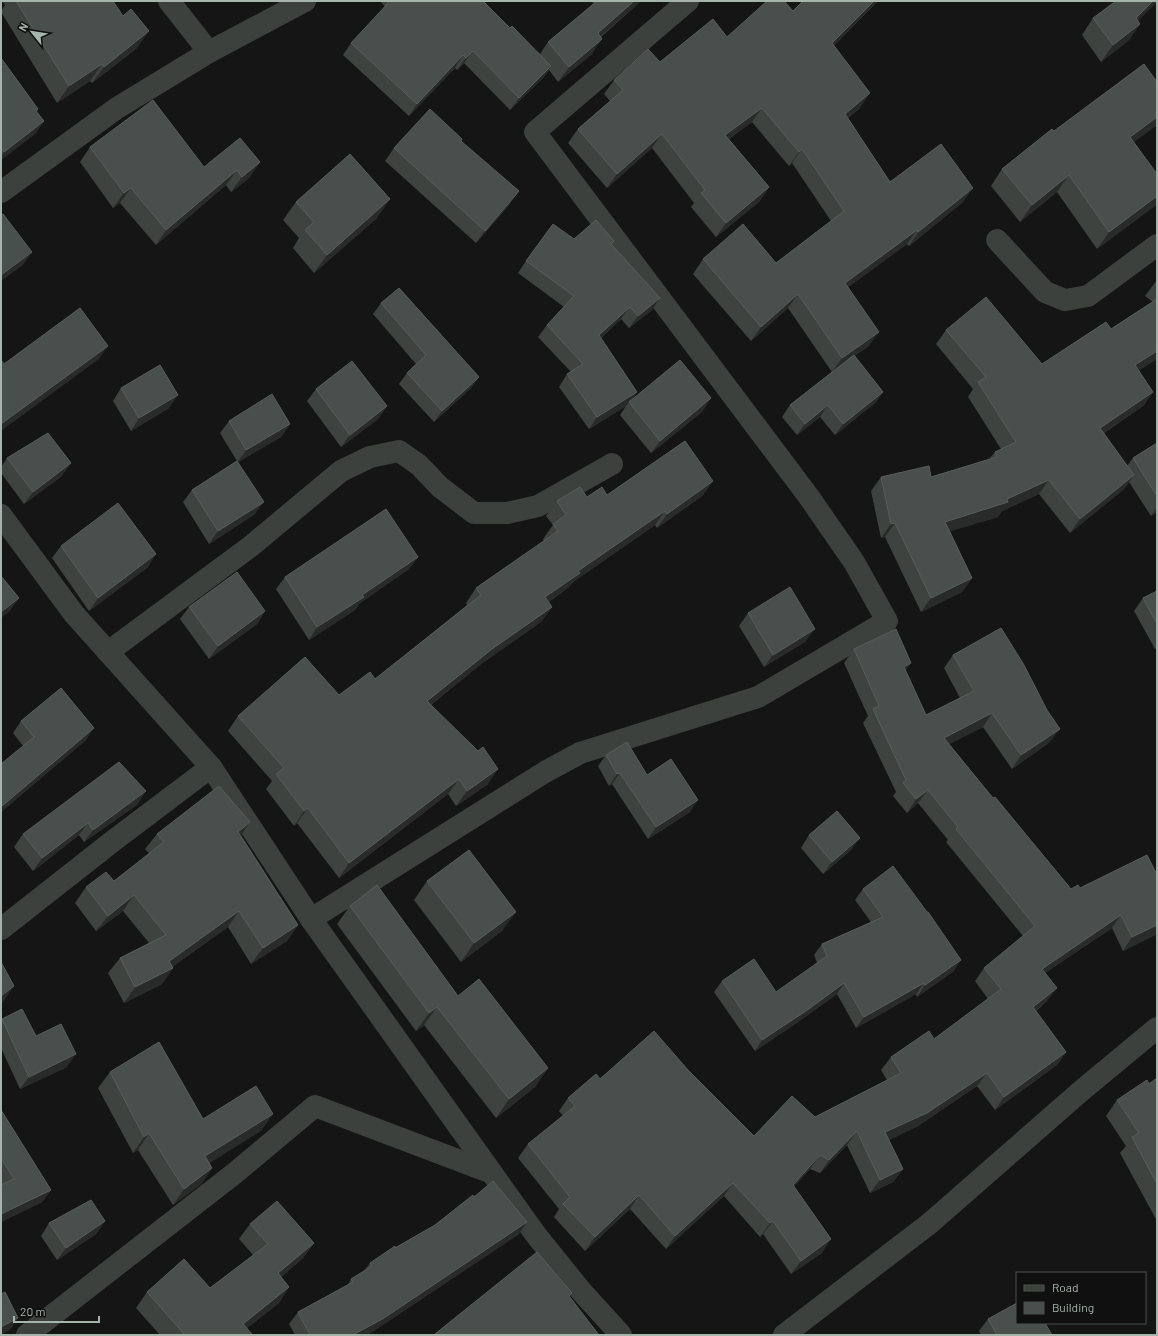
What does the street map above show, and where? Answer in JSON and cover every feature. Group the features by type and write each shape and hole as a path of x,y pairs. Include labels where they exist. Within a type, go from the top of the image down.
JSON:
{"street":[{"path":"169,1 209,52"},
{"path":"1,192 117,108 209,52 305,1"},
{"path":"311,919 545,772 580,753 758,697 887,621 854,562 809,497 535,132 688,1"},
{"path":"997,240 1045,292 1065,300 1088,296 1157,245"},
{"path":"108,652 251,546 341,471 370,457 399,451 419,464 440,487 474,513 507,512 538,506 612,464"},
{"path":"1,515 74,614 211,767 311,919 492,1173 554,1258 621,1335"},
{"path":"1,929 113,840 211,767"},
{"path":"784,1335 929,1224 1081,1091 1157,1028"},
{"path":"27,1335 235,1173 315,1106 492,1173"}],"building":[{"path":"16,1 113,1 123,16 131,9 149,31 104,67 102,64 69,86"},
{"path":"390,1 483,1 510,28 512,26 551,66 519,98 473,51 466,58 463,55 417,104 351,43"},
{"path":"597,1 634,1 598,33 602,39 569,67 548,42"},
{"path":"767,1 784,1 793,11 803,1 874,1 832,43 870,93 845,114 890,182 941,144 973,188 918,232 917,230 845,283 879,332 842,358 798,294 761,327 703,259 743,224 776,263 844,211 802,149 799,152 762,108 725,135 769,187 726,223 701,193 705,190 662,134 617,174 578,129 623,90 614,80 648,49 660,62 713,19 727,37"},
{"path":"1116,1 1153,1 1136,18 1140,24 1113,45 1093,18"},
{"path":"1,58 38,109 36,111 44,121 4,152 1,148"},
{"path":"1144,64 1157,82 1157,117 1130,137 1157,174 1157,196 1109,232 1069,175 1032,205 1002,169 1052,129 1054,131"},
{"path":"153,100 204,167 240,138 260,162 242,177 237,170 166,230 131,188 124,193 90,147"},
{"path":"430,109 462,139 461,141 519,191 485,231 394,148"},
{"path":"350,154 390,199 327,255 305,230 314,222 296,202"},
{"path":"3,214 32,252 1,275 1,215"},
{"path":"596,220 614,241 611,244 660,298 638,316 630,307 599,335 637,392 597,417 567,374 583,364 547,325 574,296 526,261 553,224 574,239"},
{"path":"399,288 479,377 442,411 407,373 426,355 381,303"},
{"path":"986,297 1042,364 1106,322 1111,329 1157,299 1157,351 1135,365 1153,392 1100,428 1134,475 1080,519 1049,480 1007,499 1008,502 945,522 972,578 931,598 895,523 891,524 881,477 929,466 931,477 997,457 995,452 1016,442 978,382 986,377 946,330"},
{"path":"80,308 108,346 1,424 1,360 4,364"},
{"path":"854,355 883,392 843,424 828,405 805,424 790,405"},
{"path":"680,360 711,398 660,441 629,402"},
{"path":"352,361 387,406 350,435 316,389"},
{"path":"160,365 178,395 139,418 121,388"},
{"path":"272,394 290,424 246,450 229,421"},
{"path":"48,433 71,463 33,492 7,458"},
{"path":"685,441 713,481 667,514 665,511 578,571 580,573 545,597 552,607 492,649 427,701 478,751 483,747 498,769 467,791 459,779 349,863 308,808 304,811 276,774 284,768 238,716 305,657 339,695 370,672 375,679 481,595 476,588 558,531 553,524 566,515 557,501 580,487 587,497 602,487 607,495"},
{"path":"1157,443 1157,496 1133,458"},
{"path":"237,461 264,502 218,531 192,490"},
{"path":"118,503 156,554 98,598 61,546"},
{"path":"386,509 418,557 362,595 364,597 317,627 285,577"},
{"path":"237,572 265,611 218,646 189,607"},
{"path":"1,576 19,598 1,612"},
{"path":"790,587 815,629 773,655 748,613"},
{"path":"1157,591 1157,624 1143,598"},
{"path":"1001,628 1024,665 1047,710 1060,729 1021,755 992,713 944,738 1071,889 1078,885 1080,888 1147,855 1157,875 1157,925 1132,937 1121,915 1042,969 1057,988 1033,1007 1066,1052 1004,1097 987,1073 927,1113 885,1132 903,1169 880,1180 857,1131 829,1160 820,1155 793,1185 831,1239 801,1261 773,1221 770,1223 733,1183 675,1236 639,1195 595,1237 563,1204 570,1197 528,1144 575,1106 568,1098 596,1074 600,1079 654,1031 688,1070 754,1136 792,1096 815,1117 901,1073 891,1057 929,1031 934,1039 1001,989 984,968 1035,926 956,829 958,827 928,790 916,799 903,783 906,780 873,709 879,706 854,649 896,629 911,663 904,667 926,715 974,691 953,655"},
{"path":"61,688 94,728 2,806 1,764 34,737 21,721"},
{"path":"627,742 647,775 671,759 698,800 656,827 620,773 617,774 606,755"},
{"path":"119,762 146,791 93,830 88,823 42,858 23,834"},
{"path":"219,786 250,822 238,832 298,925 263,948 239,911 169,961 173,968 135,987 120,958 166,935 134,895 108,916 86,887 106,872 114,881 164,842 157,834"},
{"path":"837,811 860,838 832,862 809,835"},
{"path":"469,850 516,912 474,943 427,881"},
{"path":"893,866 928,912 961,960 925,985 924,983 864,1017 844,983 806,1011 762,1040 722,981 754,959 776,992 827,956 822,944 883,917 863,889"},
{"path":"377,885 458,996 479,979 548,1068 509,1099 437,1007 429,1013 350,906"},
{"path":"1,962 14,986 1,996"},
{"path":"22,1009 36,1036 61,1024 76,1054 29,1077 2,1019"},
{"path":"159,1042 203,1119 256,1086 273,1114 205,1156 212,1168 184,1189 149,1133 144,1137 110,1072"},
{"path":"1157,1078 1157,1184 1132,1137 1139,1133 1117,1100 1147,1080 1149,1084"},
{"path":"1,1110 51,1190 1,1214 1,1185 14,1179 1,1158"},
{"path":"493,1181 527,1222 384,1318 353,1335 310,1335 298,1312 353,1282 351,1279 372,1266 370,1263 395,1246 395,1248 435,1225 473,1195 474,1197"},
{"path":"91,1200 105,1221 66,1248 49,1223"},
{"path":"277,1201 314,1243 278,1273 289,1287 243,1324 252,1334 251,1335 185,1335 147,1292 184,1259 210,1288 268,1244 250,1224"},
{"path":"537,1252 572,1293 569,1296 599,1335 435,1334"},
{"path":"5,1292 18,1318 1,1327 1,1294"},
{"path":"1016,1304 1016,1324 1046,1324 1052,1335 997,1335 988,1319"}]}
